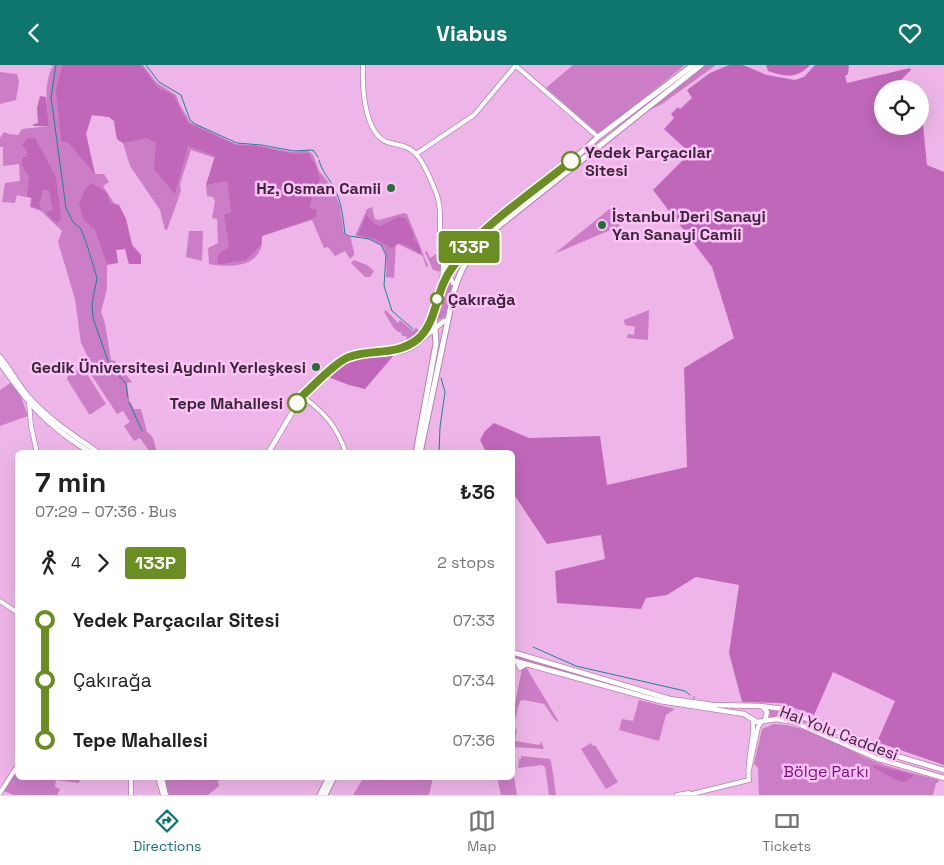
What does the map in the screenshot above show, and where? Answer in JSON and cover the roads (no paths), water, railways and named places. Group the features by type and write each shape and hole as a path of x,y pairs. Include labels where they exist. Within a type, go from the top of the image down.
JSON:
{"main road":[{"path":"270,450 302,396 346,357 402,349 417,339 428,327 436,300 448,273 485,230 598,137 693,65"},
{"path":"421,450 446,319 465,262 484,239 602,142 701,65"},
{"path":"598,137 602,142"},
{"path":"442,284 447,280 453,283 454,291"},
{"path":"417,450 436,344 434,316 436,300"},
{"path":"434,316 438,322 446,319"},
{"path":"368,353 400,352 411,348 446,319"},
{"path":"423,339 430,337 434,339 436,344"},
{"path":"0,357 25,392 55,423 95,450"},
{"path":"0,363 40,414 57,429 87,450"},
{"name":"Hal Yolu Caddesi","path":"515,653 670,699 713,705 778,707 792,711 886,753 944,770"},
{"path":"515,660 660,701 737,712 757,722 764,721 767,712 759,706 752,709 752,718"},
{"name":"Hal Yolu Caddesi","path":"764,721 785,720 794,722 876,758 944,778"},
{"path":"320,795 327,780"},
{"path":"325,795 332,780"}],"street":[{"path":"363,65 365,99 371,125 385,141 408,148 416,154 436,192 440,218 443,275 439,292"},
{"path":"416,154 447,135 474,115 516,65 598,137"},
{"path":"442,257 453,283"},
{"path":"444,262 447,267 455,264"},
{"path":"302,396 321,409 341,439 345,450"},
{"path":"29,402 30,419 36,450"},
{"path":"30,419 32,415 40,414"},
{"path":"0,601 15,611"},
{"name":"Hal Yolu Caddesi","path":"749,780 748,763 754,729 752,718"},
{"name":"Hal Yolu Caddesi","path":"749,780 750,763 758,727 764,721"},
{"path":"0,793 15,770"},
{"path":"131,780 131,795"},
{"path":"161,780 165,795"},
{"path":"161,780 165,795"},
{"path":"688,795 749,780"},
{"path":"677,795 694,794"}],"waterway":[{"path":"56,65 51,97 66,208 73,222 81,229 88,248 97,278 92,304 93,318 109,364 126,384 128,398"},
{"path":"146,65 159,82 181,95 190,120 195,124 237,143 294,151 311,150 318,157"},
{"path":"319,160 337,193 342,210 345,234 369,239 381,245 386,255 384,286 392,311 413,329"},
{"path":"439,450 445,392 441,378"},
{"path":"129,402 142,431"},
{"path":"533,647 576,666 685,691 690,695"}],"place":[{"name":"Yedek Parçacılar Sitesi","path":"571,161"},
{"name":"Hz, Osman Camii","path":"391,188"},
{"name":"İstanbul Deri Sanayi Yan Sanayi Camii","path":"602,225"},
{"name":"Çakırağa","path":"437,299"},
{"name":"Gedik Üniversitesi Aydınlı Yerleşkesi","path":"316,367"},
{"name":"Tepe Mahallesi","path":"297,403"}],"park label":[{"name":"Bölge Parkı","path":"826,771"}]}
